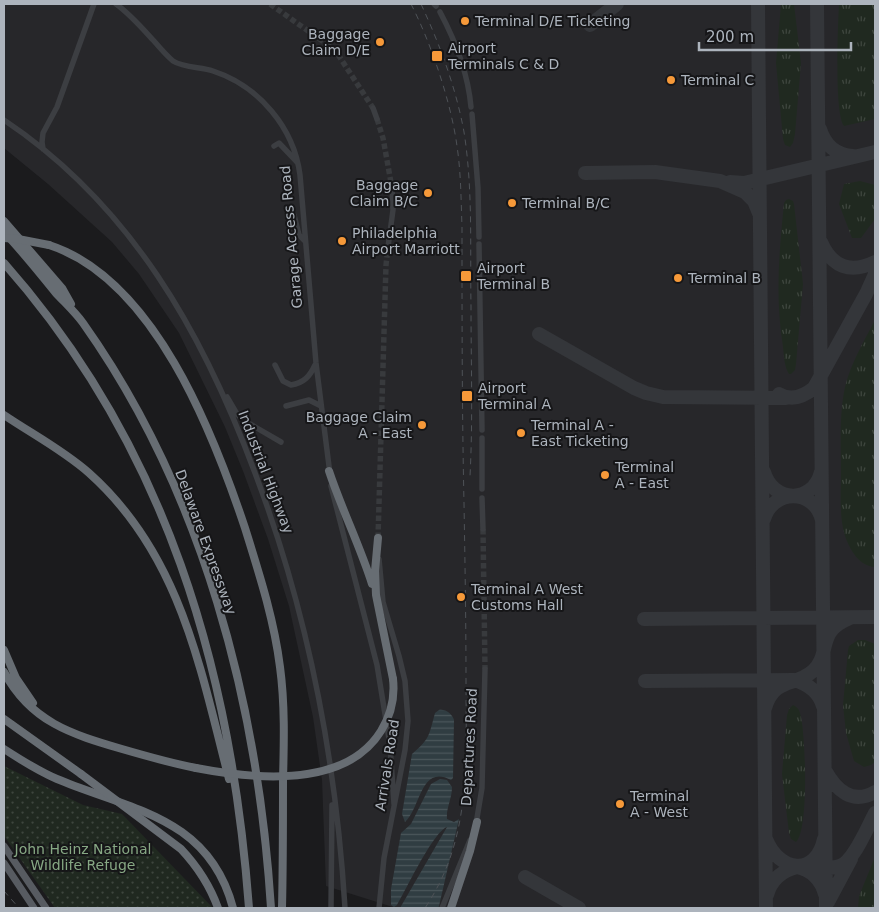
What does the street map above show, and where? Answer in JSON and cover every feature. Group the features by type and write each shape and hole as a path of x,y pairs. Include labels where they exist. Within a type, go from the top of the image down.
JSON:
{"highway":[{"path":"4,221 62,288 81,321"},
{"name":"Delaware Expressway","path":"4,232 81,321 122,383 149,431 184,510 212,589 232,660 252,752 263,826 271,908"},
{"path":"4,239 18,239 49,245 77,258 105,278 136,308 156,334 180,374 219,456 238,508 269,612 281,675 284,730 282,908"},
{"path":"4,263 53,322 94,383 131,448 160,511 185,577 205,643 227,738 240,825 249,908"},
{"path":"4,415 66,455 98,482 133,522 156,556 181,610 200,664 240,825"},
{"path":"4,672 24,699 49,721 78,736 196,768 240,775 279,776 319,772 339,765 363,751 380,733 392,706 393,679 377,601 365,562 342,509 329,471"},
{"path":"377,601 375,571 378,538"},
{"path":"4,650 22,689 43,713 73,731 117,747"},
{"path":"4,714 43,748"},
{"path":"4,719 181,849 192,861 205,881 218,908"},
{"path":"4,749 50,776 158,817 182,831 212,861 222,879 233,908"},
{"path":"451,908 470,851 477,822"}],"main road":[{"path":"4,846 46,908"},
{"path":"4,863 34,908"}],"street":[{"path":"43,149 43,133 57,107 94,4"},
{"name":"Garage Access Road","path":"116,4 129,14 175,62 221,74 236,81 256,95 272,111 291,143 297,162 316,363 329,471 333,495 362,602 375,659 390,745 394,804"},
{"path":"440,12 460,57 471,107"},
{"path":"373,108 377,119"},
{"path":"472,114 478,188 479,237"},
{"name":"Industrial Highway","path":"4,120 43,149 100,202 144,255 180,309 220,387 255,474 291,580 314,669 324,721 339,835 345,908"},
{"path":"274,146 279,143 297,162"},
{"path":"388,247 393,210 392,188"},
{"path":"287,216 290,214 294,215 299,235 305,241"},
{"path":"479,244 482,430"},
{"path":"275,365 283,381 293,384 308,378 316,363"},
{"path":"220,387 241,418 282,442"},
{"path":"286,406 309,400 321,406"},
{"path":"482,438 482,490"},
{"path":"482,498 483,529"},
{"name":"Arrivals Road","path":"378,538 382,597 402,669 408,716 405,750 384,858 379,908"},
{"name":"Departures Road","path":"442,908 477,822 483,778 485,669"},
{"path":"331,775 333,835 331,908"}],"shaded area":[{"path":"4,4 875,4 875,908 396,908 326,886 322,780 313,717 289,606 268,539 225,427 179,333 139,274 112,242 48,184 4,148"},
{"path":"439,710 448,712 454,720 453,778 451,780 441,777 433,778 427,783 405,822 402,814 412,754 426,740 435,713"},
{"path":"440,779 447,780 452,787 447,819 454,822 459,819 439,906 438,908 400,908 447,827 441,831 427,850 397,905 394,907 391,905 391,889 401,833 411,824 431,784"}],"green space":[{"path":"781,4 794,4 801,63 795,134 790,147 785,145 783,139 776,63"},
{"path":"839,4 875,4 875,119 844,126 839,105 838,87"},
{"path":"860,181 875,185 875,219 861,238 852,238 839,204 844,184"},
{"path":"789,199 794,204 803,284 796,364 795,370 791,374 787,371 784,361 778,292 784,203"},
{"path":"875,320 875,567 864,564 852,552 843,529 841,513 841,441 845,387 854,361"},
{"path":"858,640 865,640 875,644 875,762 864,767 854,761 846,733 843,705 848,650 849,646"},
{"path":"793,705 798,708 800,713 805,759 803,820 796,842 791,839 789,833 782,774 787,715"},
{"name":"John Heinz National Wildlife Refuge","path":"4,766 83,805 122,814 213,908 55,908 4,836"},
{"path":"875,857 875,908 858,908 859,896"}],"taxiway":[{"path":"590,25 617,4"},
{"path":"758,4 766,908"},
{"path":"817,4 826,908"},
{"path":"820,129 825,140 832,148 841,154 853,156"},
{"path":"730,182 744,183 875,152"},
{"path":"585,173 655,172 720,181 745,192 754,201 759,213"},
{"path":"821,242 825,251 843,266 850,268 866,266 875,262"},
{"path":"779,394 792,398 806,394 814,388 866,294 875,274"},
{"path":"539,334 646,393 663,397 786,398"},
{"path":"764,472 776,490 793,496 810,490 817,482 821,472"},
{"path":"764,519 769,509 776,502 793,496 811,502 818,510 822,520"},
{"path":"644,619 875,617"},
{"path":"765,708 769,698 779,687 806,676 813,671 819,664 828,636 832,630 850,618"},
{"path":"645,681 794,680 812,689 819,697 823,706"},
{"path":"825,770 834,784 852,796 867,796 875,792"},
{"path":"797,867 830,868 845,863 865,834 875,813"},
{"path":"766,839 779,858 788,864 797,866 813,860 820,851 824,839"},
{"path":"828,902 851,859"},
{"path":"767,895 771,885 778,877 786,871 797,867 815,876 825,894"},
{"path":"525,877 579,908"}],"tunnel":[{"path":"270,4 335,50 373,108"},
{"path":"377,119 383,138 392,188"},
{"path":"378,538 388,247"},
{"path":"483,529 485,669"}],"railway":[{"path":"411,4 433,54 450,111 458,156 462,227 462,400 466,637 465,770 459,827 440,881 425,908"},
{"path":"421,4 435,35 452,83 461,116 467,154 471,241 472,412 470,476"},
{"path":"4,891 19,908"}],"place":[{"name":"Terminal D/E Ticketing","path":"465,21"},
{"name":"Baggage Claim D/E","path":"380,42"},
{"name":"Airport Terminals C & D","path":"437,56"},
{"name":"Terminal C","path":"671,80"},
{"name":"Baggage Claim B/C","path":"428,193"},
{"name":"Terminal B/C","path":"512,203"},
{"name":"Philadelphia Airport Marriott","path":"342,241"},
{"name":"Airport Terminal B","path":"466,276"},
{"name":"Terminal B","path":"678,278"},
{"name":"Airport Terminal A","path":"467,396"},
{"name":"Baggage Claim A - East","path":"422,425"},
{"name":"Terminal A - East Ticketing","path":"521,433"},
{"name":"Terminal A - East","path":"605,475"},
{"name":"Terminal A West Customs Hall","path":"461,597"},
{"name":"Terminal A - West","path":"620,804"}]}
